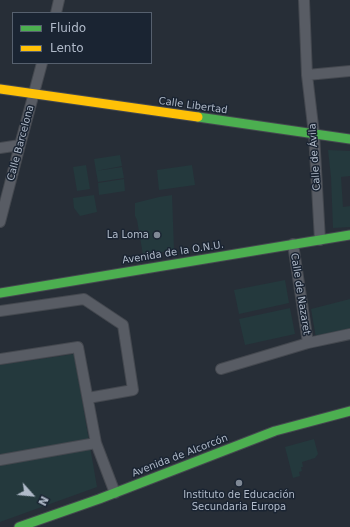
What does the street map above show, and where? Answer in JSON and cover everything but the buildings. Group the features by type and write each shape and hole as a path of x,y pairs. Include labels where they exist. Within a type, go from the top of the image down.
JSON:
{"street":[{"path":"56,12 59,0"},
{"name":"Calle de Ávila","path":"304,0 307,75 314,134 320,240"},
{"name":"Calle Barcelona","path":"0,222 42,64"},
{"path":"307,75 350,71"},
{"name":"Calle Libertad","path":"0,89 350,139"},
{"path":"0,148 20,145"},
{"name":"Avenida de la O.N.U.","path":"0,293 350,235"},
{"name":"Calle de Nazaret","path":"293,244 308,343"},
{"path":"0,311 84,299 123,326 133,390 88,398"},
{"name":"Calle de Nazaret","path":"221,369 308,343 350,334"},
{"path":"0,359 78,347 96,443 114,493"},
{"name":"Avenida de Alcorcón","path":"18,527 216,455 275,431 350,411"},
{"path":"0,460 96,443"}],"green space":[{"path":"328,150 350,151 350,176 341,177 343,207 350,206 350,227 333,228 331,177"},
{"path":"120,155 122,166 96,171 94,159"},
{"path":"86,165 90,189 77,191 73,167"},
{"path":"192,165 195,185 159,190 157,170"},
{"path":"122,167 124,178 98,182 96,171"},
{"path":"124,179 125,191 99,195 98,183"},
{"path":"94,195 97,212 80,216 74,208 73,198"},
{"name":"La Loma","path":"172,195 174,250 143,255 135,216 135,203"},
{"path":"285,280 289,303 239,314 234,290"},
{"path":"350,299 350,329 316,338 311,309"},
{"path":"290,308 295,334 245,345 239,319"},
{"path":"74,354 97,487 0,522 0,365"},
{"path":"314,439 318,454 315,458 302,462 303,467 301,467 302,471 299,472 300,476 293,478 285,447"}],"traffic: fast":[{"path":"198,117 350,139"},
{"path":"0,293 350,235"},
{"path":"19,527 99,499 275,431 350,411"}],"traffic: slow":[{"path":"0,89 198,117"}],"place":[{"name":"La Loma","path":"157,235"},
{"name":"Instituto de Educación Secundaria Europa","path":"239,483"}]}
